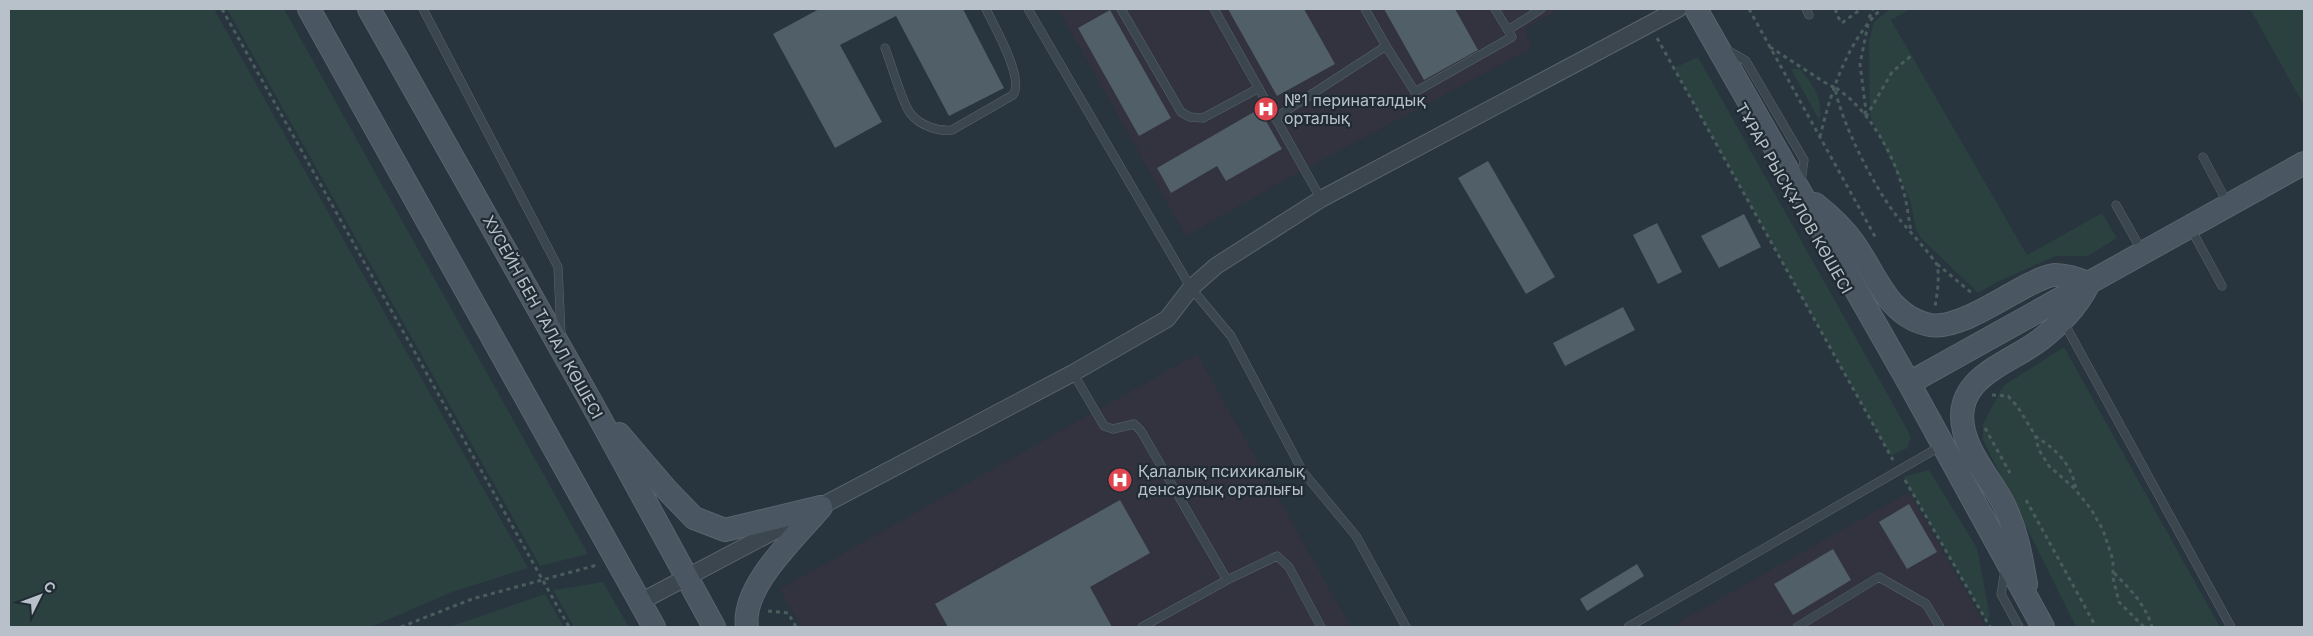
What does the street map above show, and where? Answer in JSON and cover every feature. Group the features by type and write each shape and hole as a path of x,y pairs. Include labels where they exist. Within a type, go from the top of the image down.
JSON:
{"street":[{"path":"310,9 654,627"},
{"name":"ХУСЕЙН БЕН ТАЛАЛ КӨШЕСІ","path":"369,9 591,402 714,627"},
{"path":"640,602 821,508 1073,373 1168,319 1191,288 1216,266 1321,199 1678,9"},
{"name":"ТҰРАР РЫСҚҰЛОВ КӨШЕСІ","path":"1684,9 1886,358 1909,383"},
{"name":"ТҰРАР РЫСҚҰЛОВ КӨШЕСІ","path":"1696,9 1909,383 2043,627"},
{"path":"1909,383 2304,163"},
{"path":"1800,192 1826,213 1852,241 1889,301 1900,312 1921,323 1938,326 1963,319 2021,288 2054,275 2070,277 2088,283"},
{"path":"2029,602 2017,533 2003,502 1967,440 1962,410 1967,396 1982,377 2039,340 2079,301 2088,283"},
{"path":"591,402 666,489 694,518 726,530 821,508"},
{"path":"747,618 749,600 761,579 821,508"}],"lane":[{"path":"423,9 558,267 562,351"},
{"path":"885,48 910,112 935,128 944,131 952,130 1013,95 1016,88 1013,69 986,9"},
{"path":"1028,9 1191,288 1231,336 1303,472 1356,536 1406,627"},
{"path":"1121,9 1180,112 1190,117 1203,118 1259,88"},
{"path":"1214,9 1321,199"},
{"path":"1365,9 1415,92 1512,37 1495,9"},
{"path":"1508,30 1541,9"},
{"path":"1275,118 1386,46"},
{"path":"2203,157 2229,205"},
{"path":"2116,205 2143,253"},
{"path":"2190,227 2222,286"},
{"path":"2062,319 2231,627"},
{"path":"1073,373 1104,426 1113,429 1134,424 1141,431 1227,580"},
{"path":"1628,627 1943,445"},
{"path":"1142,627 1227,580 1276,556 1289,567 1321,627"},
{"path":"2006,561 2001,594 2019,627"},
{"path":"1797,627 1879,577 1926,604 1940,627"}],"path":[{"path":"222,9 569,627"},
{"path":"1749,9 1880,245"},
{"path":"1836,9 1836,14 1842,23 1861,9"},
{"path":"1865,116 1860,64 1873,9"},
{"path":"1820,137 1853,44 1869,21 1881,9"},
{"path":"1650,25 1990,627"},
{"path":"1770,46 1836,88 1849,98 1865,116 1881,140 1902,183 1912,232"},
{"path":"1865,116 1892,72 1912,54"},
{"path":"1836,88 1846,124 1870,171 1896,214 1937,264 1977,298"},
{"path":"1934,312 1938,288 1937,264"},
{"path":"1986,396 2008,396 2017,406 2035,435 2040,450 2049,466 2092,509 2103,530 2113,560 2113,573 2120,602 2144,627"},
{"path":"1983,424 2011,475"},
{"path":"2035,435 2055,449 2069,467 2075,480 2076,492"},
{"path":"2021,492 2096,627"},
{"path":"401,627 472,599 617,560"},
{"path":"2113,573 2136,595 2148,612 2152,627"},
{"path":"747,618 788,613 796,627"}],"shaded area":[{"name":"№1 перинаталдық орталық","path":"1058,9 1560,9 1524,29 1532,48 1283,181 1186,236"},
{"name":"Қалалық психикалық денсаулық орталығы","path":"1197,354 1351,627 802,627 780,589"},
{"path":"1909,492 1986,627 1670,627"}],"green space":[{"path":"9,9 214,9 528,568 452,592 371,627 9,627"},
{"path":"227,9 284,9 588,554 540,566"},
{"path":"1890,9 1910,9 1891,20 2027,255 2102,213 2117,238 2088,256 2056,256 1997,282 1978,293 1921,238 1916,229 1910,200 1870,116 1869,41 1874,22"},
{"path":"2250,9 2304,9 2304,104 2301,100"},
{"path":"1698,57 1902,420 1911,438 1907,448 1891,456 1674,68"},
{"path":"1791,69 1800,69 1813,86 1818,96 1821,117 1818,118"},
{"path":"2064,347 2220,627 2076,627 1983,440 1983,424 2003,386"},
{"path":"1929,470 1977,548 1990,617 1986,620 1903,477"},
{"path":"603,582 629,627 574,627 553,590"},
{"path":"545,594 564,627 449,627"}],"building":[{"path":"819,9 963,9 1004,88 949,116 896,16 840,45 882,122 835,148 773,34"},
{"path":"1228,9 1304,9 1335,64 1277,96"},
{"path":"1384,9 1455,9 1478,50 1424,80"},
{"path":"1110,10 1171,118 1139,136 1078,28"},
{"path":"1259,109 1282,149 1226,181 1217,166 1171,193 1157,168"},
{"path":"1488,161 1555,277 1526,294 1458,178"},
{"path":"1744,214 1761,247 1719,268 1701,236"},
{"path":"1657,223 1682,272 1658,284 1633,235"},
{"path":"1623,307 1635,330 1565,366 1553,343"},
{"path":"1120,500 1150,553 1090,587 1112,627 948,627 935,604"},
{"path":"1909,504 1937,552 1907,569 1879,522"},
{"path":"1833,549 1851,580 1793,615 1774,584"},
{"path":"1637,564 1644,576 1587,611 1580,599"}],"place":[{"name":"№1 перинаталдық орталық","path":"1266,109"},
{"name":"Қалалық психикалық денсаулық орталығы","path":"1120,480"}]}
